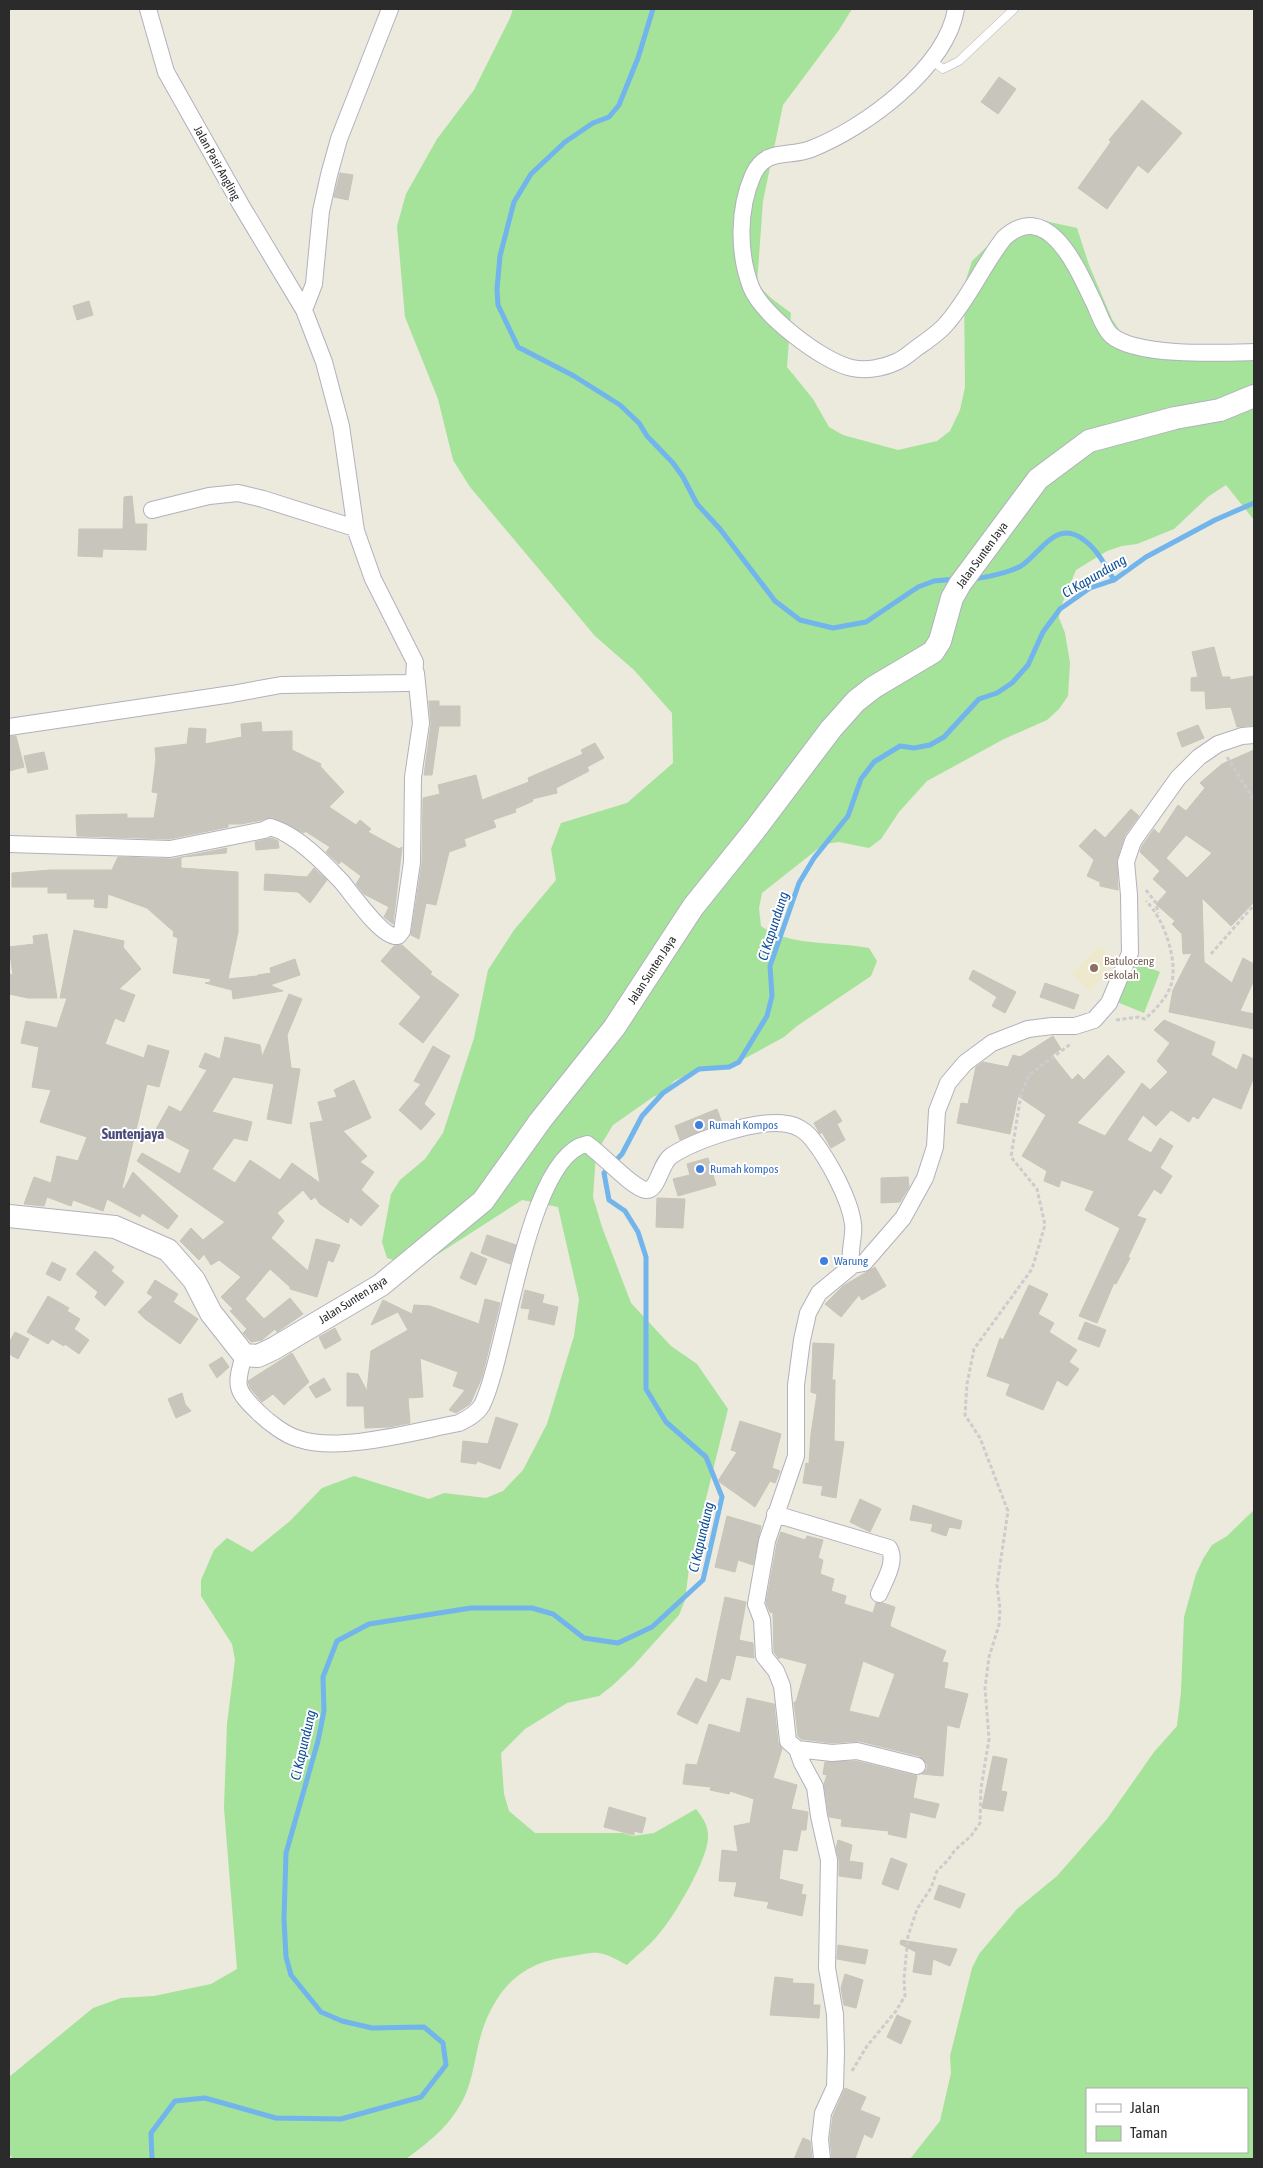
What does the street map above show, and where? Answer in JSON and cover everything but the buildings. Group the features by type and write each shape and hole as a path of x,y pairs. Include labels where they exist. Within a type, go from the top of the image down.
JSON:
{"main road":[{"name":"Jalan Sunten Jaya","path":"244,1355 258,1356 273,1349 381,1285 483,1201 540,1121 614,1028 693,907 754,831 831,729 856,701 874,687 933,652 940,640 952,598 963,579 1038,479 1089,442 1175,418 1220,410 1254,396"},
{"path":"9,1216 115,1227 168,1250 194,1280 211,1313 244,1355"}],"street":[{"name":"Jalan Pasir Angling","path":"9,844 170,849 264,830 270,827 290,835 339,880 370,918 392,936 398,936 402,931 412,862 414,777 421,723 415,662 367,566 356,528 341,426 324,362 304,310 240,205 166,72 148,9"},
{"path":"304,310 314,284 321,211 329,175 346,120 390,9"},
{"path":"956,9 948,35 931,60 904,90 875,114 809,150 770,156 753,175 743,212 744,258 752,289 778,322 820,353 850,368 865,370 897,362 947,324 1004,238 1013,230 1032,224 1041,227 1051,234 1067,254 1111,335 1124,343 1160,350 1208,353 1254,352"},
{"path":"152,510 209,496 238,493 264,499 356,528"},
{"path":"9,727 281,685 407,683 414,681 416,673"},
{"path":"822,2159 820,2139 823,2113 835,2087 836,2051 835,2014 827,1968 830,1860 819,1816 815,1787 797,1749 788,1741 782,1686 776,1670 764,1656 762,1620 756,1604 766,1541 796,1456 796,1385 808,1313 818,1293 854,1265 864,1263 903,1218 925,1178 935,1148 937,1110 948,1083 965,1063 992,1043 1028,1029 1075,1026 1094,1020 1109,1003 1130,953 1129,895 1126,862 1138,832 1178,778 1199,758 1218,744 1242,736 1254,735"},
{"path":"244,1355 237,1377 240,1395 260,1414 291,1436 301,1440 321,1444 348,1442 459,1423 471,1416 481,1406 492,1376 529,1230 555,1171 580,1145 587,1144 635,1186 651,1190 655,1187 661,1168 669,1158 686,1147 702,1140 764,1123 786,1123 800,1128 812,1138 848,1204 854,1224 850,1256 854,1265"},
{"path":"774,1514 889,1548 892,1554 892,1561 879,1594"},
{"path":"797,1749 832,1753 857,1751 917,1766"}],"lane":[{"path":"931,60 942,68 959,61 1014,9"}],"path":[{"path":"1218,744 1254,800"},
{"path":"835,2087 854,2070 867,2046 896,2011 905,1996 906,1950 908,1936 917,1909 931,1888 936,1870 971,1836 980,1822 981,1788 989,1738 985,1688 989,1657 999,1625 1000,1609 997,1585 1008,1511 980,1438 965,1415 967,1384 974,1349 1032,1269 1045,1225 1037,1189 1012,1157 1021,1094 1030,1075 1078,1039 1094,1020 1108,1021 1138,1017 1145,1019 1160,1004 1171,983 1172,960 1159,916 1146,900 1129,895"},
{"path":"1211,954 1254,905"}],"shaded area":[{"name":"Batuloceng sekolah","path":"1099,946 1117,962 1090,991 1072,974"}],"green space":[{"path":"513,9 852,9 839,30 783,105 763,201 757,284 771,298 791,313 787,367 813,399 829,427 843,435 898,450 937,441 950,431 960,410 965,387 964,286 972,261 1005,229 1036,219 1077,228 1089,265 1112,319 1136,355 1254,360 1254,520 1226,485 1209,496 1174,529 1137,544 1107,551 1076,570 1060,609 1059,618 1065,633 1070,663 1068,696 1059,709 1047,720 1004,739 927,781 899,812 881,839 869,848 839,842 824,844 762,893 759,908 761,926 773,933 799,940 869,948 877,961 871,976 797,1026 784,1037 729,1067 699,1069 674,1081 663,1093 653,1097 613,1125 596,1153 593,1197 602,1227 631,1303 671,1346 697,1364 728,1409 689,1568 685,1600 679,1615 634,1665 612,1686 599,1696 567,1703 525,1729 501,1753 504,1794 509,1811 535,1833 623,1833 633,1836 654,1833 696,1809 707,1828 707,1846 697,1873 664,1927 651,1943 627,1965 606,1955 593,1953 542,1963 529,1968 518,1976 499,1996 485,2023 467,2091 457,2110 438,2133 406,2159 13,2159 9,2154 9,2077 93,2008 121,1998 154,1996 211,1984 237,1969 224,1808 227,1724 235,1660 232,1644 201,1596 201,1580 214,1550 227,1538 252,1552 290,1521 322,1488 354,1476 429,1499 444,1493 486,1498 503,1491 523,1470 547,1424 574,1336 579,1299 558,1207 522,1200 432,1258 420,1261 404,1262 387,1258 382,1242 391,1194 400,1180 425,1159 443,1133 474,1038 488,970 514,930 556,880 551,849 561,823 627,803 673,763 672,713 634,670 595,636 470,487 453,460 438,399 405,317 397,226 406,194 437,139 474,90"},
{"path":"1133,961 1160,972 1144,1013 1117,1002"},
{"path":"1254,1510 1254,2159 910,2159 940,2121 951,2073 950,2056 972,1968 979,1954 1017,1909 1057,1876 1107,1819 1154,1752 1177,1726 1181,1692 1184,1617 1196,1574 1212,1545 1227,1536"}],"waterway":[{"path":"653,9 638,58 619,105 609,117 593,123 565,142 531,174 514,202 500,256 497,289 498,305 518,347 574,376 620,405 639,423 647,436 673,463 683,477 697,504 720,529 775,601 800,620 833,628 866,622 918,587 934,581 956,579"},
{"name":"Ci Kapundung","path":"152,2159 151,2133 175,2101 205,2098 276,2118 341,2119 421,2097 446,2065 443,2043 424,2027 372,2028 342,2021 321,2012 291,1975 286,1957 284,1919 286,1853 318,1741 324,1711 323,1677 337,1641 369,1624 471,1608 532,1608 553,1614 584,1638 618,1643 652,1627 703,1580 722,1497 706,1457 666,1422 646,1389 646,1257 638,1232 625,1211 609,1200 604,1173 622,1154 642,1116 663,1093 699,1069 729,1067 739,1062 767,1016 772,996 770,966 799,883 814,858 848,816 861,779 874,762 900,746 914,748 930,745 944,737 979,699 997,693 1012,683 1028,665 1043,632 1060,609 1090,588 1114,580 1146,557 1215,520 1254,503"},
{"path":"972,579 997,574 1021,566 1050,540 1057,535 1065,533 1074,534 1089,544 1101,558 1114,580"}],"place":[{"name":"Batuloceng sekolah","path":"1094,968"},
{"name":"Rumah Kompos","path":"699,1125"},
{"name":"Rumah kompos","path":"700,1169"},
{"name":"Warung","path":"824,1261"}],"district":[{"name":"Suntenjaya","path":"133,1133"}]}
